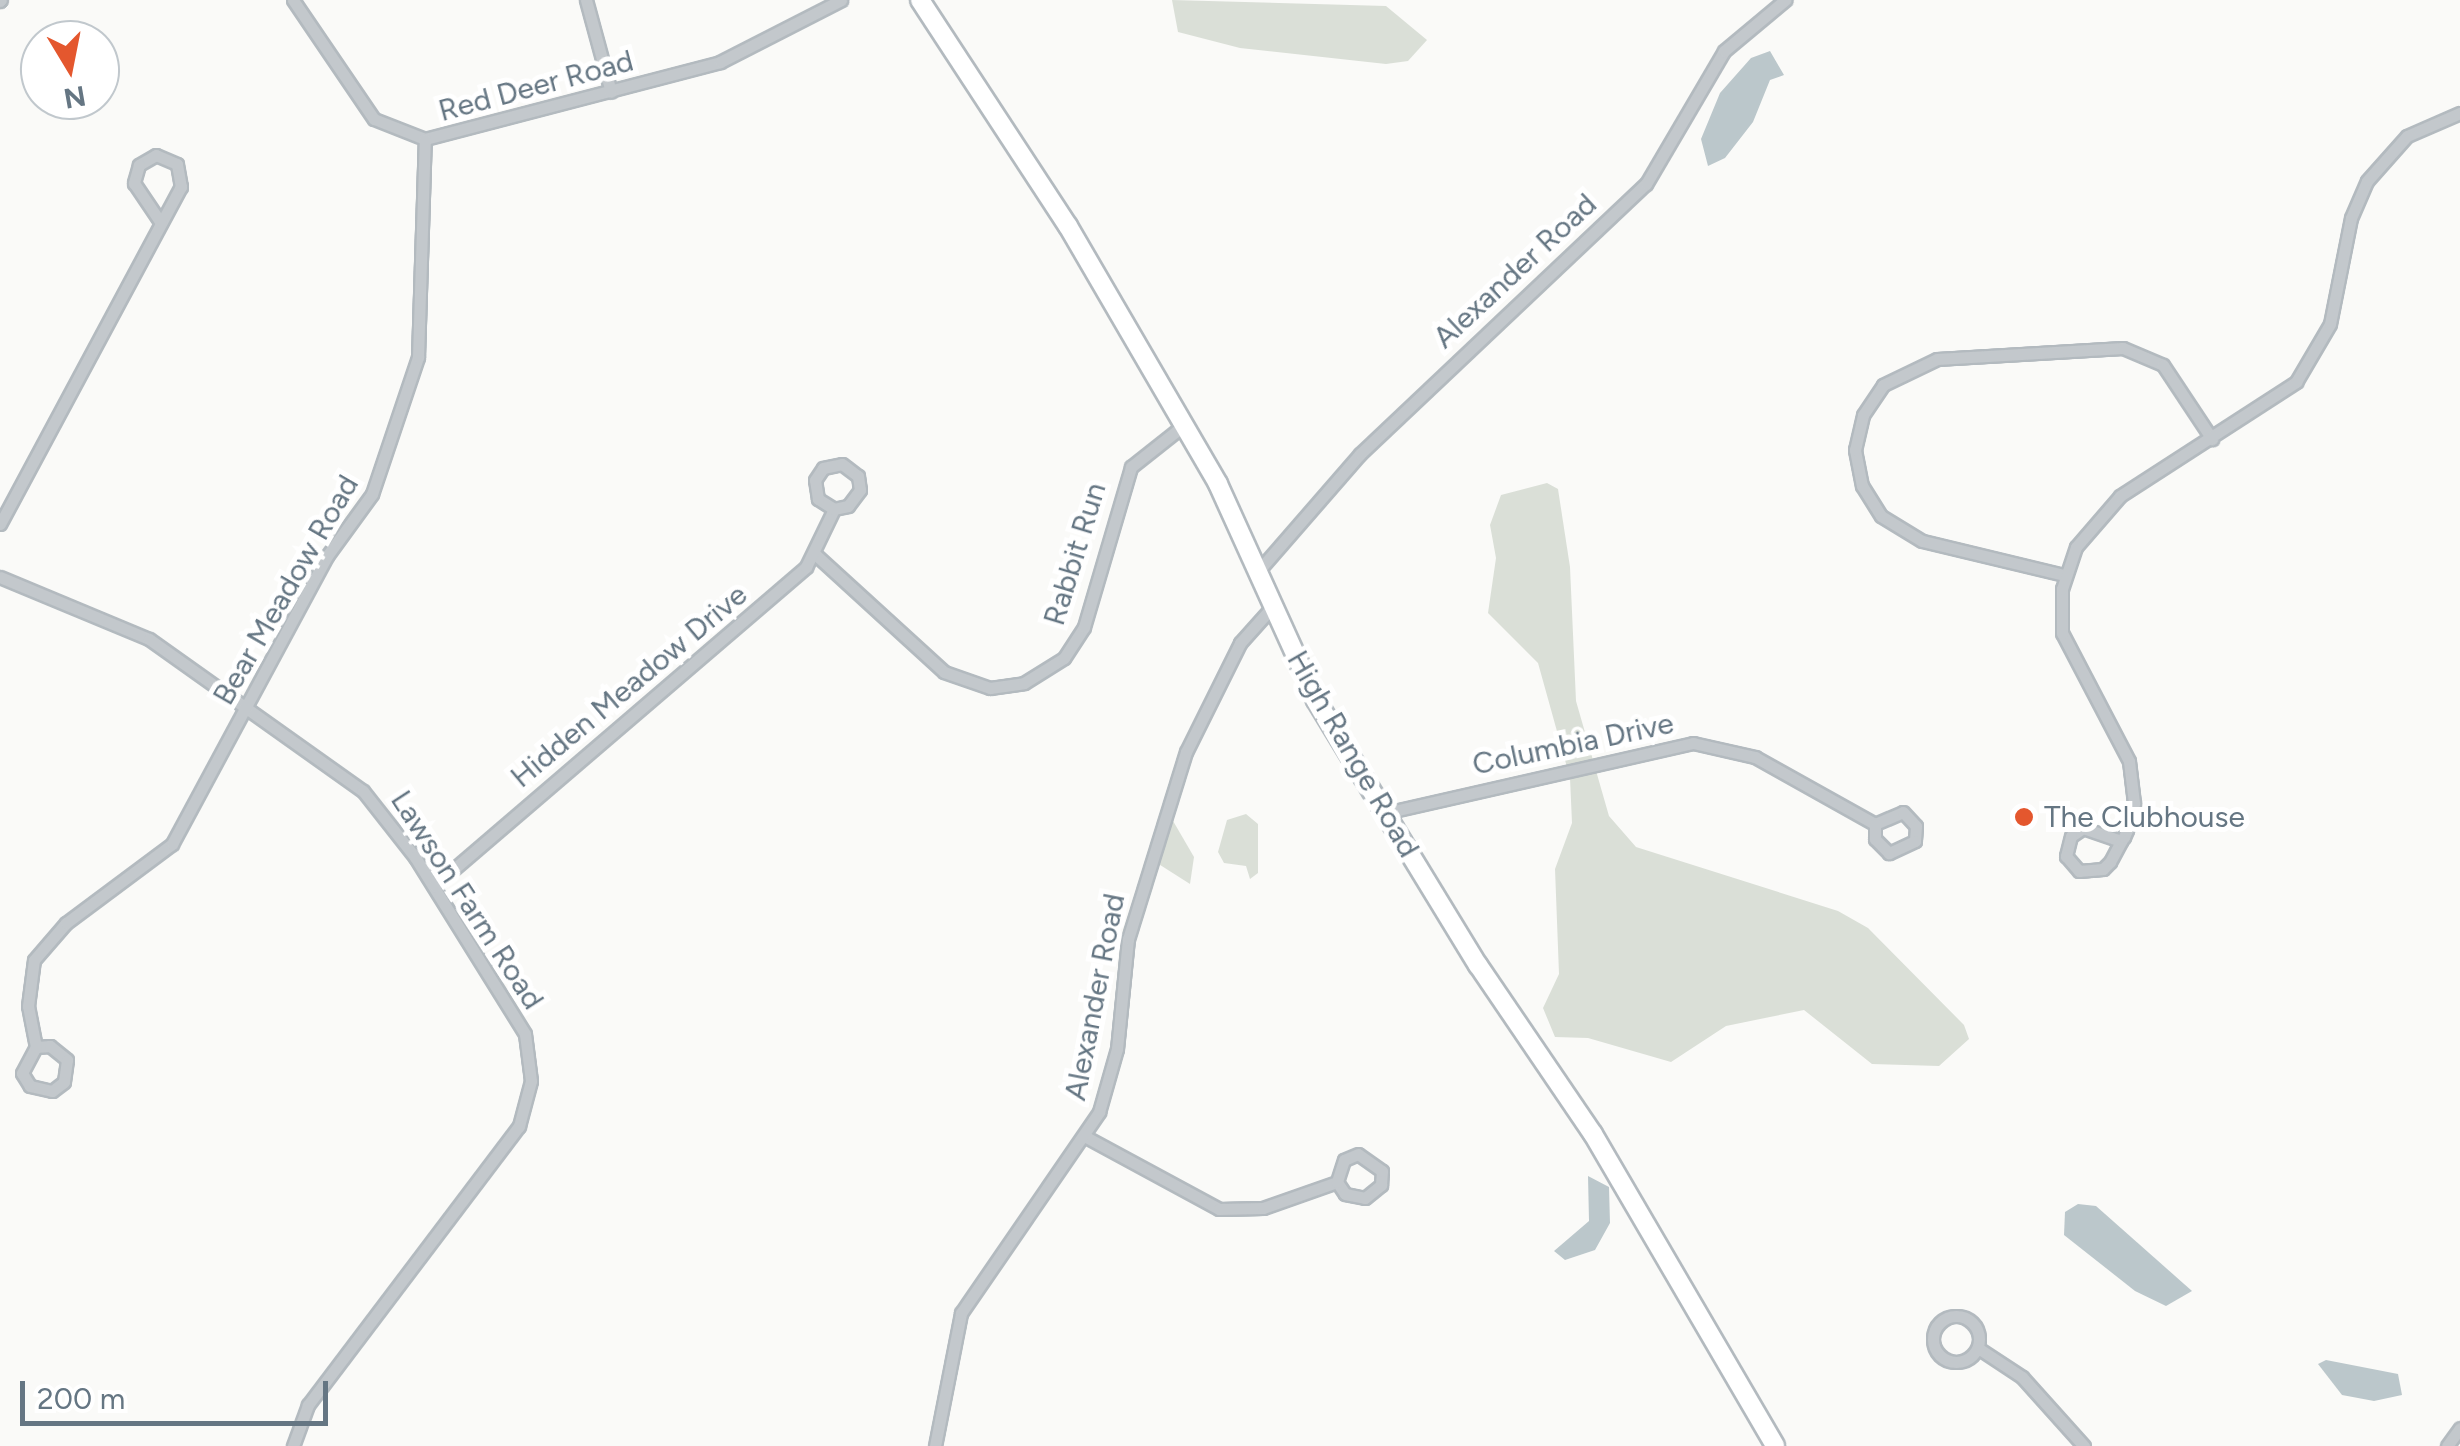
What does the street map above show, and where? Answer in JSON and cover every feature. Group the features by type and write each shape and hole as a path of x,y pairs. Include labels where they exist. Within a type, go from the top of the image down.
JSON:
{"street":[{"name":"Red Deer Road","path":"293,0 374,118 425,139 720,62 841,0"},
{"path":"586,0 611,92"},
{"name":"High Range Road","path":"920,0 1068,226 1184,426 1260,568 1316,700 1385,814 1593,1134 1775,1446"},
{"name":"Alexander Road","path":"1260,568 1360,454 1646,184 1724,52 1785,0"},
{"path":"2122,841 2083,828 2068,841 2066,856 2078,872 2094,874 2122,841 2133,811 2132,772 2066,647 2064,575 2102,511 2284,392 2314,357 2330,324 2356,202 2379,161 2407,136 2460,113"},
{"name":"Bear Meadow Road","path":"36,1048 28,1006 34,960 66,922 172,844 327,556 364,509 416,369 425,139"},
{"path":"0,524 161,224 182,175 171,159 156,156 139,164 134,183 161,224"},
{"path":"2064,575 1922,541 1881,516 1862,486 1855,450 1863,415 1883,385 1937,359 2123,348 2163,365 2212,438"},
{"name":"Rabbit Run","path":"816,554 944,672 990,688 1024,683 1064,658 1084,627 1130,467 1184,426"},
{"name":"Hidden Meadow Drive","path":"842,464 855,471 860,490 848,506 834,509 818,499 815,480 823,468 842,464"},
{"name":"Hidden Meadow Drive","path":"434,886 816,554 834,509"},
{"name":"Lawson Farm Road","path":"0,577 149,639 363,790 434,886 525,1034 530,1092 512,1136 308,1405 293,1446"},
{"name":"Alexander Road","path":"935,1446 961,1313 1086,1137 1111,1077 1128,939 1186,752 1240,643 1274,605"},
{"name":"Columbia Drive","path":"1385,814 1676,744 1724,747 1875,824"},
{"name":"Bear Meadow Road","path":"50,1046 66,1060 64,1082 52,1091 25,1080 22,1065 36,1048 50,1046"},
{"path":"1086,1137 1219,1209 1263,1208 1338,1182"},
{"path":"1358,1154 1382,1170 1381,1185 1365,1198 1345,1194 1338,1182 1344,1160 1358,1154"},
{"path":"1978,1348 1968,1359 1945,1359 1935,1348 1937,1326 1949,1317 1971,1320 1978,1348 2022,1377 2084,1446"},
{"path":"2447,1446 2460,1428"}],"shaded area":[{"path":"1172,0 1386,6 1427,40 1408,61 1386,64 1240,48 1178,32"},
{"path":"1770,51 1784,75 1770,80 1753,122 1725,158 1708,166 1701,139 1720,93 1751,58"},
{"path":"1547,483 1558,489 1570,567 1576,701 1609,816 1636,847 1838,911 1868,928 1964,1025 1969,1039 1939,1066 1872,1064 1804,1010 1726,1026 1671,1062 1588,1038 1555,1037 1543,1008 1559,974 1555,869 1572,823 1570,778 1538,663 1488,613 1496,558 1490,525 1501,495"},
{"path":"1169,814 1194,857 1190,884 1157,863"},
{"path":"1246,814 1258,824 1258,873 1250,879 1246,866 1224,863 1218,852 1227,820"},
{"path":"1588,1176 1609,1187 1610,1223 1595,1250 1565,1260 1554,1251 1589,1221"},
{"path":"2078,1204 2096,1206 2192,1291 2166,1306 2135,1291 2064,1235 2065,1212"},
{"path":"2326,1360 2398,1374 2402,1395 2374,1401 2342,1395 2318,1364"}],"place":[{"name":"The Clubhouse","path":"2024,817"}]}
